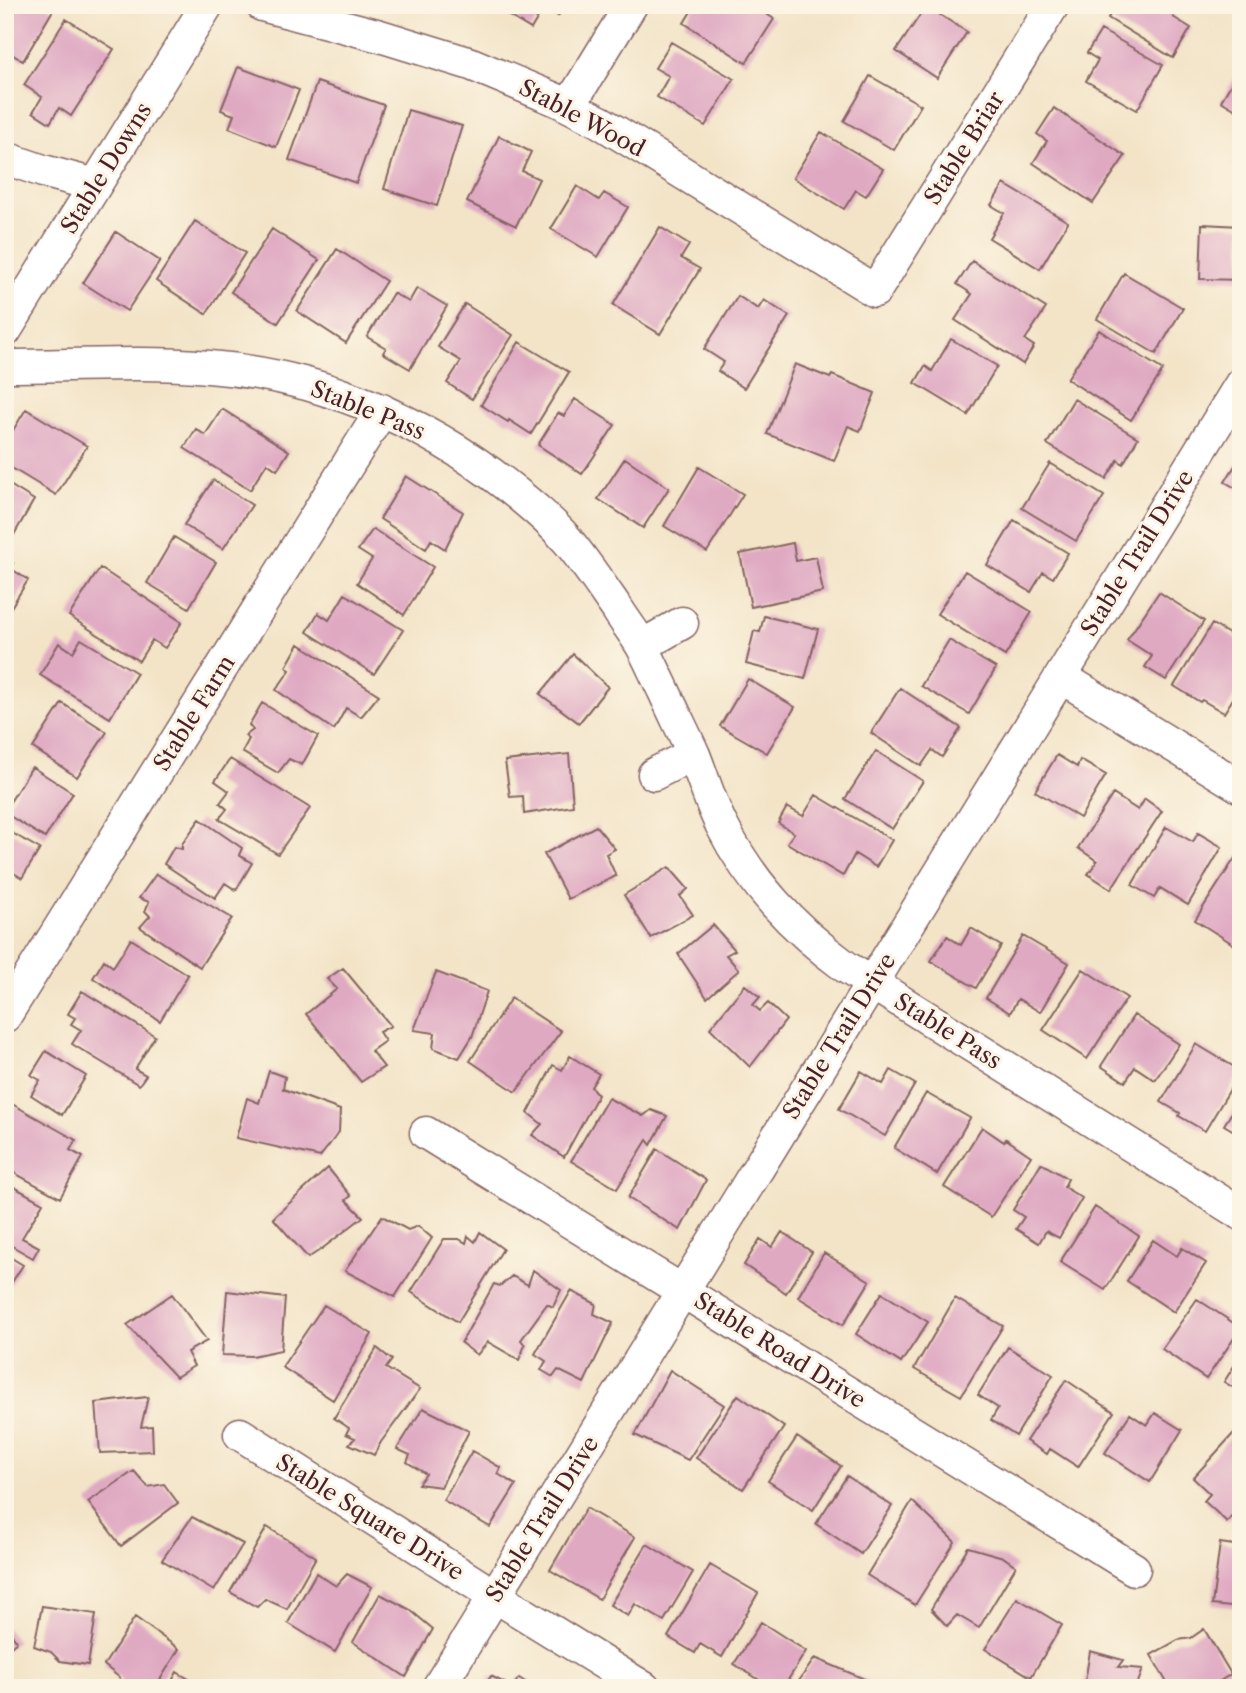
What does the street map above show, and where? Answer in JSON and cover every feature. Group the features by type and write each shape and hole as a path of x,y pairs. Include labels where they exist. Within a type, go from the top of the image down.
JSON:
{"street":[{"name":"Stable Downs","path":"5,331 207,5"},
{"name":"Stable Wood","path":"262,5 380,36 471,64 569,106 600,122 875,291"},
{"path":"569,106 631,5"},
{"name":"Stable Briar","path":"875,291 1053,5"},
{"path":"5,158 95,185"},
{"name":"Stable Pass","path":"5,366 152,364 211,367 279,377 324,389 382,410 433,435 482,466 528,502 567,540 642,646 693,754 721,823 739,857 787,918 815,944 872,984 1241,1214"},
{"name":"Stable Trail Drive","path":"438,1688 1241,384"},
{"name":"Stable Farm","path":"5,1016 382,410"},
{"path":"642,646 682,623"},
{"path":"1061,677 1241,788"},
{"path":"654,774 693,754"},
{"name":"Stable Road Drive","path":"426,1133 1134,1569"},
{"name":"Stable Square Drive","path":"240,1434 644,1688"}],"building":[{"path":"5,5 45,5 53,10 23,61 5,50"},
{"path":"491,5 565,5 558,16 544,7 531,29"},
{"path":"695,5 753,5 774,19 746,63 684,23"},
{"path":"1116,5 1180,5 1173,17 1191,28 1173,58 1108,18"},
{"path":"926,6 967,32 937,78 896,51"},
{"path":"66,19 114,49 71,116 59,108 50,123 33,112 42,97 24,85"},
{"path":"1101,30 1163,65 1137,110 1086,81 1098,60 1087,53"},
{"path":"671,42 734,79 705,126 657,97 669,76 655,68"},
{"path":"238,67 299,90 276,147 229,128 234,115 221,110"},
{"path":"1241,68 1241,113 1221,101"},
{"path":"870,76 921,105 894,150 844,121"},
{"path":"317,82 384,105 356,183 289,160"},
{"path":"1054,108 1125,156 1093,203 1033,163 1047,141 1037,134"},
{"path":"408,110 462,126 437,206 384,189"},
{"path":"821,132 883,169 866,196 856,190 844,209 793,178"},
{"path":"499,136 531,152 522,171 539,179 516,226 467,202"},
{"path":"1004,184 1068,222 1040,269 989,238 1004,213 991,205"},
{"path":"577,186 599,200 604,193 628,207 598,257 551,229"},
{"path":"195,221 245,253 206,314 156,281"},
{"path":"1202,224 1241,226 1241,280 1200,279"},
{"path":"660,227 689,245 681,258 700,269 660,334 613,305"},
{"path":"272,229 319,260 278,323 231,292"},
{"path":"116,232 160,261 127,311 83,283"},
{"path":"337,249 386,281 346,343 297,311"},
{"path":"972,261 1046,308 1025,340 1034,346 1023,364 955,320 972,294 957,284"},
{"path":"1124,273 1183,308 1156,354 1097,319"},
{"path":"417,288 447,306 410,369 383,353 386,348 367,337 393,293 409,302"},
{"path":"738,296 758,309 764,300 789,316 744,388 718,371 724,362 704,349"},
{"path":"465,304 513,335 472,399 447,383 461,361 438,347"},
{"path":"1099,330 1163,370 1131,420 1067,379"},
{"path":"951,339 997,366 968,415 915,383 925,366 932,371"},
{"path":"519,342 569,372 531,434 481,405"},
{"path":"795,364 830,378 832,375 875,393 860,431 848,426 834,461 767,434"},
{"path":"575,399 615,425 582,474 538,445 558,413 564,416"},
{"path":"1074,399 1138,438 1123,464 1118,460 1106,479 1047,444"},
{"path":"26,409 87,446 56,495 5,464 5,433 7,429 12,432"},
{"path":"222,409 289,451 277,470 267,463 250,490 184,448 196,429 205,435"},
{"path":"1241,456 1241,491 1225,482"},
{"path":"625,458 669,488 643,528 598,499"},
{"path":"1050,463 1104,496 1076,541 1022,508"},
{"path":"699,467 743,494 707,552 664,526"},
{"path":"406,476 463,512 445,549 431,540 426,549 380,519"},
{"path":"213,480 252,505 223,549 184,525"},
{"path":"5,482 34,500 8,545 5,544"},
{"path":"1014,520 1068,553 1053,578 1043,572 1031,592 987,565"},
{"path":"373,529 433,567 404,615 357,583 372,559 358,550"},
{"path":"174,537 216,562 189,608 147,583"},
{"path":"793,543 796,561 816,557 823,592 751,607 740,554"},
{"path":"5,558 13,563 10,568 28,580 5,617"},
{"path":"100,568 182,622 165,648 152,640 139,661 69,616"},
{"path":"965,571 1032,612 1005,656 937,614"},
{"path":"1159,592 1204,621 1166,680 1145,667 1152,656 1127,640"},
{"path":"345,594 403,630 374,674 307,632 318,613 329,620"},
{"path":"764,616 818,629 805,679 746,664 754,631 760,632"},
{"path":"1212,624 1241,641 1241,686 1224,713 1174,686"},
{"path":"81,639 137,673 110,718 40,675 59,643 73,652"},
{"path":"949,640 996,668 969,714 921,686"},
{"path":"299,644 379,695 361,717 346,708 334,730 276,690 290,670 286,667"},
{"path":"573,654 608,687 579,723 540,694"},
{"path":"748,679 795,707 767,753 720,726"},
{"path":"900,688 961,728 942,757 932,750 921,766 871,733"},
{"path":"62,703 107,732 77,777 33,748"},
{"path":"262,703 318,736 302,765 289,759 278,773 242,752 249,739 245,736 253,730 249,725"},
{"path":"876,751 923,781 892,829 845,799"},
{"path":"569,754 573,806 524,814 523,796 510,797 505,761"},
{"path":"1057,755 1077,767 1080,760 1106,775 1080,818 1035,791"},
{"path":"230,759 310,808 278,854 219,819 227,809 220,803 229,791 215,781"},
{"path":"32,767 73,793 45,838 5,813"},
{"path":"1113,794 1138,810 1145,799 1162,811 1111,889 1088,874 1097,861 1078,848"},
{"path":"816,795 892,840 876,867 855,854 843,876 787,843 794,833 778,823 787,807 803,816"},
{"path":"200,819 242,848 239,855 252,863 236,890 225,883 215,898 164,864 174,847 182,849 182,844"},
{"path":"596,826 615,849 606,854 616,876 568,899 544,854"},
{"path":"1166,827 1193,842 1198,833 1222,847 1188,905 1160,888 1154,898 1132,885"},
{"path":"5,829 40,849 22,878 9,870 5,876"},
{"path":"1235,858 1241,861 1241,949 1195,920"},
{"path":"669,867 688,889 680,896 693,915 651,938 624,895"},
{"path":"156,874 232,918 200,967 140,927 150,916 145,911 149,902 139,898"},
{"path":"713,925 735,950 726,955 739,970 707,998 678,954"},
{"path":"971,928 1001,946 976,988 931,961 947,936 961,945"},
{"path":"1023,936 1069,963 1040,1012 1018,999 1010,1013 986,998"},
{"path":"131,939 188,975 160,1021 93,978 104,960 113,967"},
{"path":"343,968 391,1026 379,1032 385,1041 371,1051 384,1067 361,1082 306,1014 337,989 327,979"},
{"path":"1083,969 1127,998 1087,1059 1043,1030"},
{"path":"436,972 487,991 472,1037 459,1058 433,1048 435,1033 414,1030"},
{"path":"745,985 760,997 753,1005 760,1011 768,1003 786,1020 750,1067 710,1028"},
{"path":"82,991 155,1036 135,1069 146,1075 139,1085 72,1044 81,1030 71,1024 75,1018 68,1014"},
{"path":"511,998 561,1031 516,1092 470,1061"},
{"path":"1134,1015 1179,1044 1155,1080 1135,1067 1125,1082 1101,1066"},
{"path":"1196,1044 1241,1071 1205,1131 1161,1102"},
{"path":"46,1051 86,1076 62,1115 31,1095 40,1080 31,1075"},
{"path":"570,1056 599,1074 591,1087 598,1095 564,1157 532,1135 542,1124 528,1113 553,1065 562,1070"},
{"path":"891,1070 915,1084 885,1136 839,1109 861,1071 883,1084"},
{"path":"269,1071 285,1077 283,1089 340,1110 339,1132 320,1157 236,1138 247,1098 259,1103"},
{"path":"926,1093 970,1118 937,1174 894,1148"},
{"path":"608,1098 643,1116 651,1110 667,1116 651,1145 647,1140 617,1189 571,1161"},
{"path":"1241,1098 1241,1135 1224,1125"},
{"path":"12,1104 76,1140 70,1150 83,1157 60,1198 5,1168 5,1116"},
{"path":"982,1127 1031,1156 991,1217 944,1187"},
{"path":"657,1149 706,1180 680,1230 628,1198"},
{"path":"1041,1163 1068,1179 1064,1187 1082,1198 1059,1238 1046,1231 1039,1243 1016,1229 1024,1217 1013,1210"},
{"path":"328,1168 351,1196 346,1200 363,1217 308,1258 273,1218"},
{"path":"5,1182 43,1203 22,1238 39,1247 33,1258 5,1242"},
{"path":"1095,1207 1139,1236 1105,1290 1060,1262"},
{"path":"382,1216 408,1230 418,1226 432,1238 395,1297 345,1271"},
{"path":"480,1232 503,1249 458,1322 411,1292 444,1239 459,1239 466,1243 468,1236 475,1242"},
{"path":"782,1232 812,1252 786,1293 744,1265 760,1239 772,1247"},
{"path":"1153,1240 1177,1256 1182,1248 1206,1263 1174,1312 1127,1281"},
{"path":"824,1253 870,1281 843,1325 798,1297"},
{"path":"5,1254 23,1265 5,1293"},
{"path":"533,1270 561,1290 553,1307 547,1304 521,1340 525,1345 519,1360 488,1342 477,1355 461,1343 494,1284 500,1286 512,1276 528,1285"},
{"path":"227,1291 285,1298 281,1350 252,1356 222,1355"},
{"path":"571,1291 596,1304 594,1314 613,1323 584,1383 558,1370 553,1377 541,1370 546,1361 535,1354"},
{"path":"882,1293 928,1322 901,1363 856,1334"},
{"path":"172,1294 207,1341 187,1352 194,1366 176,1377 127,1325"},
{"path":"955,1298 1003,1326 961,1396 914,1369"},
{"path":"1197,1299 1241,1328 1206,1379 1162,1349"},
{"path":"324,1305 372,1334 333,1400 282,1367"},
{"path":"1008,1347 1053,1375 1016,1436 991,1420 998,1408 978,1395"},
{"path":"377,1348 392,1360 386,1368 420,1389 374,1455 349,1444 355,1438 346,1434 349,1428 334,1418"},
{"path":"1241,1355 1241,1392 1224,1382"},
{"path":"670,1370 724,1405 688,1460 635,1435"},
{"path":"1066,1380 1114,1412 1078,1467 1050,1449 1047,1454 1026,1441"},
{"path":"738,1395 784,1427 743,1489 696,1458"},
{"path":"148,1397 141,1427 152,1426 153,1451 100,1453 96,1403"},
{"path":"423,1408 469,1431 441,1487 418,1484 426,1474 407,1462 410,1455 397,1449"},
{"path":"1155,1413 1182,1430 1150,1482 1105,1453 1130,1414 1147,1425"},
{"path":"1234,1433 1241,1439 1241,1506 1227,1522 1204,1501 1210,1494 1193,1478"},
{"path":"797,1437 841,1466 813,1510 768,1481"},
{"path":"472,1451 501,1468 498,1474 516,1485 490,1527 443,1500"},
{"path":"134,1471 148,1487 164,1484 178,1503 121,1546 88,1502"},
{"path":"847,1476 892,1506 861,1554 816,1524"},
{"path":"912,1501 955,1542 915,1605 867,1575"},
{"path":"586,1508 635,1537 599,1599 550,1570"},
{"path":"192,1517 243,1544 214,1591 162,1560"},
{"path":"267,1527 316,1557 287,1609 265,1599 257,1607 230,1592"},
{"path":"1220,1543 1241,1546 1241,1608 1212,1605"},
{"path":"647,1544 693,1572 664,1621 635,1604 628,1616 610,1605"},
{"path":"968,1547 1003,1557 1016,1566 979,1628 957,1615 947,1626 931,1609"},
{"path":"710,1565 758,1593 722,1657 700,1644 695,1653 668,1637"},
{"path":"316,1573 336,1586 347,1574 372,1587 335,1652 288,1623"},
{"path":"380,1594 409,1609 433,1629 406,1677 353,1642"},
{"path":"1017,1598 1062,1625 1031,1677 985,1649"},
{"path":"42,1606 96,1614 88,1665 60,1661 51,1652 34,1646"},
{"path":"135,1617 179,1649 155,1688 122,1688 120,1678 104,1665"},
{"path":"761,1622 806,1651 783,1688 772,1688 734,1664"},
{"path":"5,1627 17,1641 5,1651"},
{"path":"1204,1629 1231,1674 1209,1688 1170,1688 1151,1655 1178,1640 1191,1638"},
{"path":"1090,1651 1123,1660 1118,1667 1143,1669 1136,1688 1084,1688"},
{"path":"815,1658 869,1681 865,1688 794,1688"},
{"path":"177,1672 204,1688 168,1688"},
{"path":"491,1676 512,1687 519,1678 535,1688 483,1688"}]}
